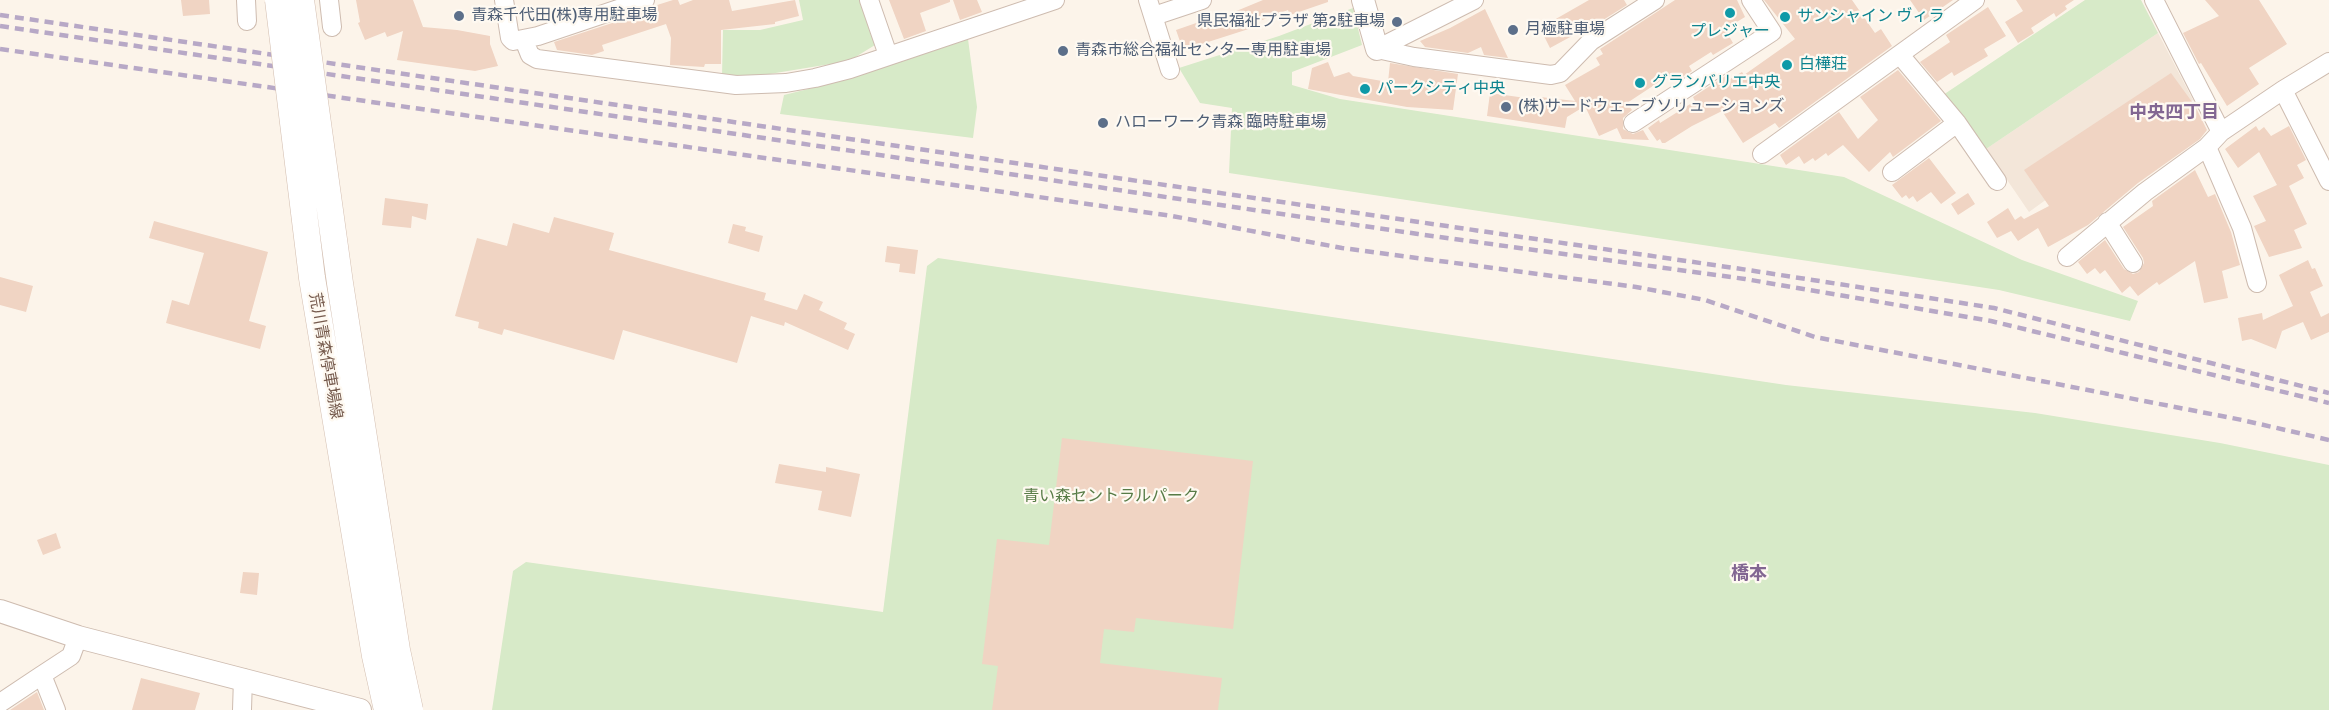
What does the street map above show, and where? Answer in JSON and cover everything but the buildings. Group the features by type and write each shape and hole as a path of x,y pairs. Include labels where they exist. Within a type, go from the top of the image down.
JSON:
{"main road":[{"name":"荒川青森停車場線","path":"278,0 312,278 375,656 387,710"},
{"name":"荒川青森停車場線","path":"301,0 345,319 397,650 410,710"}],"street":[{"path":"246,0 247,21"},
{"path":"329,0 332,27"},
{"path":"504,0 510,38 513,41 524,40 645,0"},
{"path":"869,0 888,55"},
{"path":"524,40 530,55 537,59 736,85 786,83 815,78 1055,0"},
{"path":"1170,70 1151,8 1202,0"},
{"path":"1363,0 1377,49"},
{"path":"1377,49 1474,0"},
{"path":"1377,49 1414,57 1551,75 1560,73 1591,41 1655,0"},
{"path":"1633,123 1772,32 1751,0"},
{"path":"1762,154 1976,0"},
{"path":"2154,0 2222,132"},
{"path":"1900,55 1957,123 1997,181"},
{"path":"2067,257 2108,222 2207,147 2222,132 2329,62"},
{"path":"2283,90 2329,181"},
{"path":"1892,172 1957,123"},
{"path":"2207,147 2242,228 2257,283"},
{"path":"2108,222 2133,263"},
{"path":"0,611 78,637 243,678 359,710"},
{"path":"0,703 71,656 78,637"},
{"path":"42,675 56,710"},
{"path":"242,710 243,678"}],"shaded area":[{"path":"2158,33 2193,100 2105,157 2029,212 1986,149"}],"green space":[{"path":"799,0 860,0 875,45 849,61 745,78 722,76 723,30 760,30 803,20"},
{"path":"2085,0 2141,0 2158,33 1986,149 1943,95"},
{"path":"1353,8 1362,45 1292,72 1292,85 1340,99 1844,177 2022,260 2138,301 2130,321 1999,290 1229,173 1232,108 1200,103 1179,68 1279,36"},
{"path":"968,39 977,107 973,138 780,114 784,95 840,81"},
{"name":"青い森セントラルパーク","path":"938,258 1786,385 2035,413 2220,443 2329,465 2329,710 492,710 513,571 526,562 883,612 927,266"}],"railway":[{"path":"0,15 1748,270 1994,308 2329,393"},
{"path":"0,26 1418,234 1745,279 1991,321 2329,403"},
{"path":"0,49 1172,216 1342,248 1636,287 1705,300 1815,337 2242,420 2329,440"}],"place":[{"name":"プレジャー","path":"1730,13"},
{"name":"青森千代田(株)専用駐車場","path":"459,16"},
{"name":"サンシャイン ヴィラ","path":"1785,17"},
{"name":"県民福祉プラザ 第2駐車場","path":"1397,22"},
{"name":"月極駐車場","path":"1513,30"},
{"name":"青森市総合福祉センター専用駐車場","path":"1063,51"},
{"name":"白樺荘","path":"1787,65"},
{"name":"グランバリエ中央","path":"1640,83"},
{"name":"パークシティ中央","path":"1365,89"},
{"name":"(株)サードウェーブソリューションズ","path":"1506,107"},
{"name":"ハローワーク青森 臨時駐車場","path":"1103,123"}],"district":[{"name":"中央四丁目","path":"2174,113"},
{"name":"橋本","path":"1749,574"}]}
